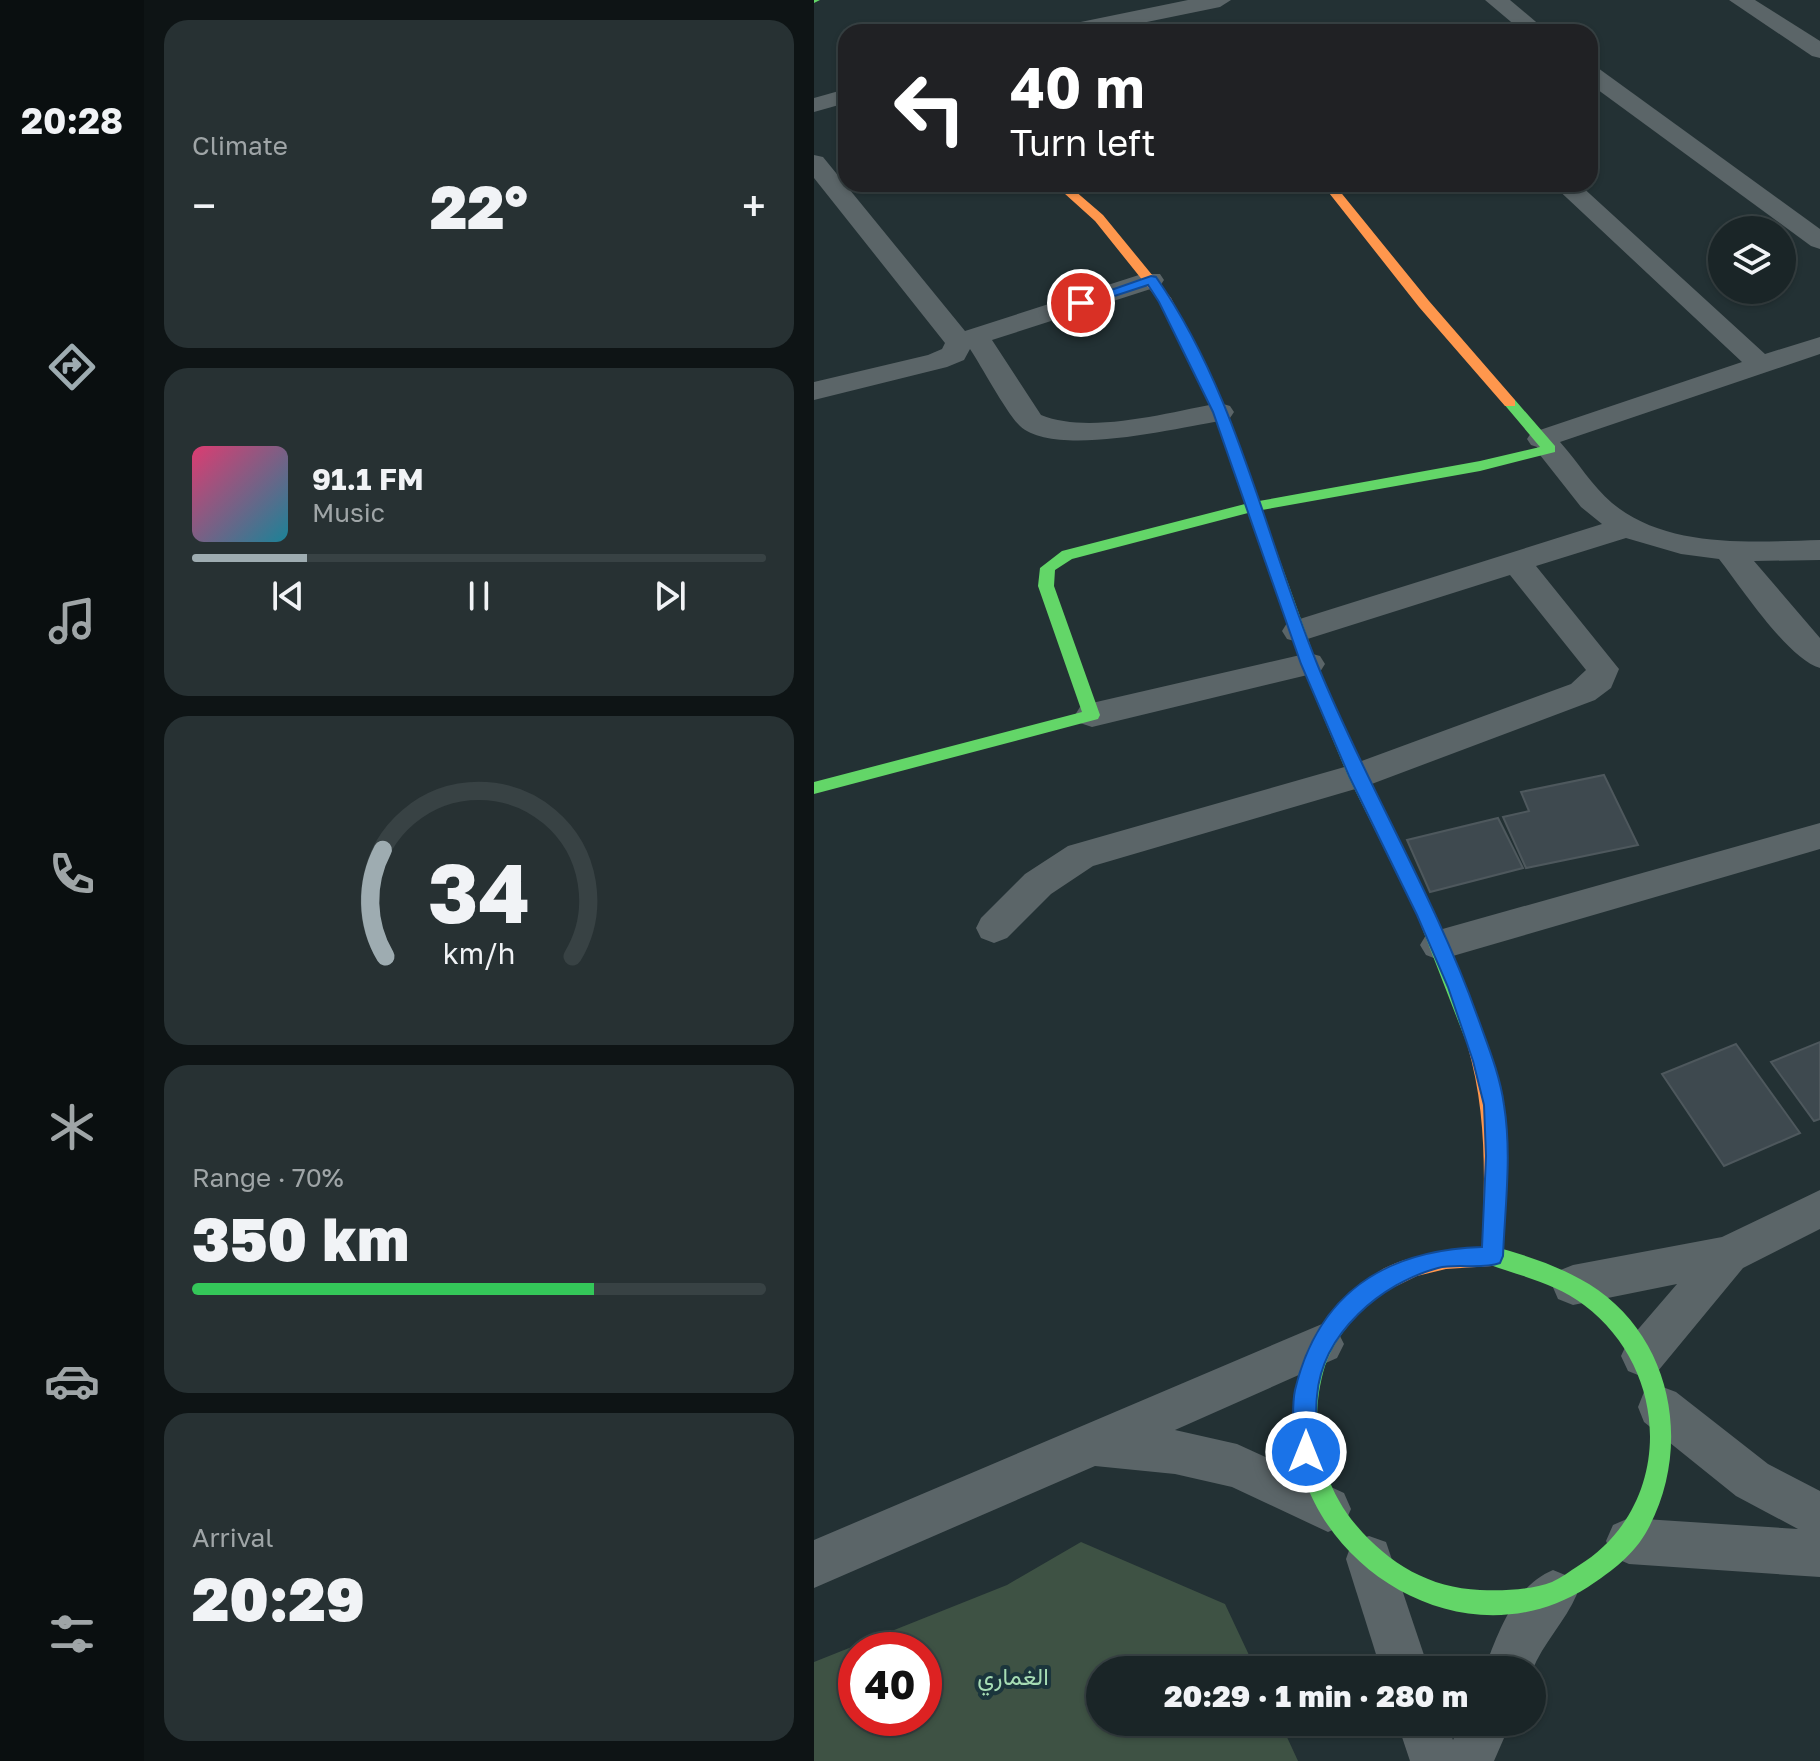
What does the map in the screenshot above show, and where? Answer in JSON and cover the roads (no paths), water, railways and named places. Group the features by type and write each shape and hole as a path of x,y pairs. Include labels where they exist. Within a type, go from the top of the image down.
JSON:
{"street":[{"path":"1092,24 1146,7 1220,0"},
{"path":"1496,0 1527,24"},
{"path":"1740,0 1820,51"},
{"path":"1146,7 1171,24"},
{"path":"1598,79 1820,241"},
{"path":"814,105 838,98"},
{"path":"814,162 838,190"},
{"path":"840,192 967,340 1031,421 1042,429 1095,431 1220,412"},
{"path":"1069,192 1099,218 1166,301 1220,412 1309,664 1357,776 1439,945 1483,1061 1494,1105 1496,1156 1492,1256"},
{"path":"1334,192 1424,304 1604,512 1627,527 1698,547 1730,552 1820,550"},
{"path":"1573,192 1761,365"},
{"path":"814,391 937,361 954,354 967,340 1151,280"},
{"path":"1092,715 1046,586 1048,568 1067,555 1252,507 1480,466 1820,345"},
{"path":"1298,631 1627,527"},
{"path":"1730,552 1788,625 1820,657"},
{"path":"994,928 1038,884 1081,856 1357,776 1583,692 1599,680 1603,669 1516,562"},
{"path":"814,788 1092,715 1309,664"},
{"path":"1439,945 1820,836"},
{"path":"1573,1285 1728,1255 1820,1208"},
{"path":"1643,1356 1728,1255"},
{"path":"1492,1256 1536,1266 1573,1285 1612,1314 1643,1356 1660,1407 1662,1460 1644,1516 1629,1541 1606,1563 1553,1594 1490,1604 1426,1592 1369,1559 1328,1509 1306,1452 1305,1393 1322,1344 1352,1303 1393,1274 1441,1258 1492,1256"},
{"path":"814,1564 981,1495 1091,1443 1322,1344"},
{"path":"1660,1407 1752,1480 1820,1516"},
{"path":"1091,1443 1175,1452 1237,1466 1328,1509"},
{"path":"1629,1541 1820,1554"},
{"path":"1369,1559 1400,1656"},
{"path":"1514,1656 1521,1637 1553,1594"},
{"path":"1427,1736 1435,1761"},
{"path":"1469,1761 1480,1736"}],"park label":[{"name":"الغماري","path":"1013,1675"}]}
